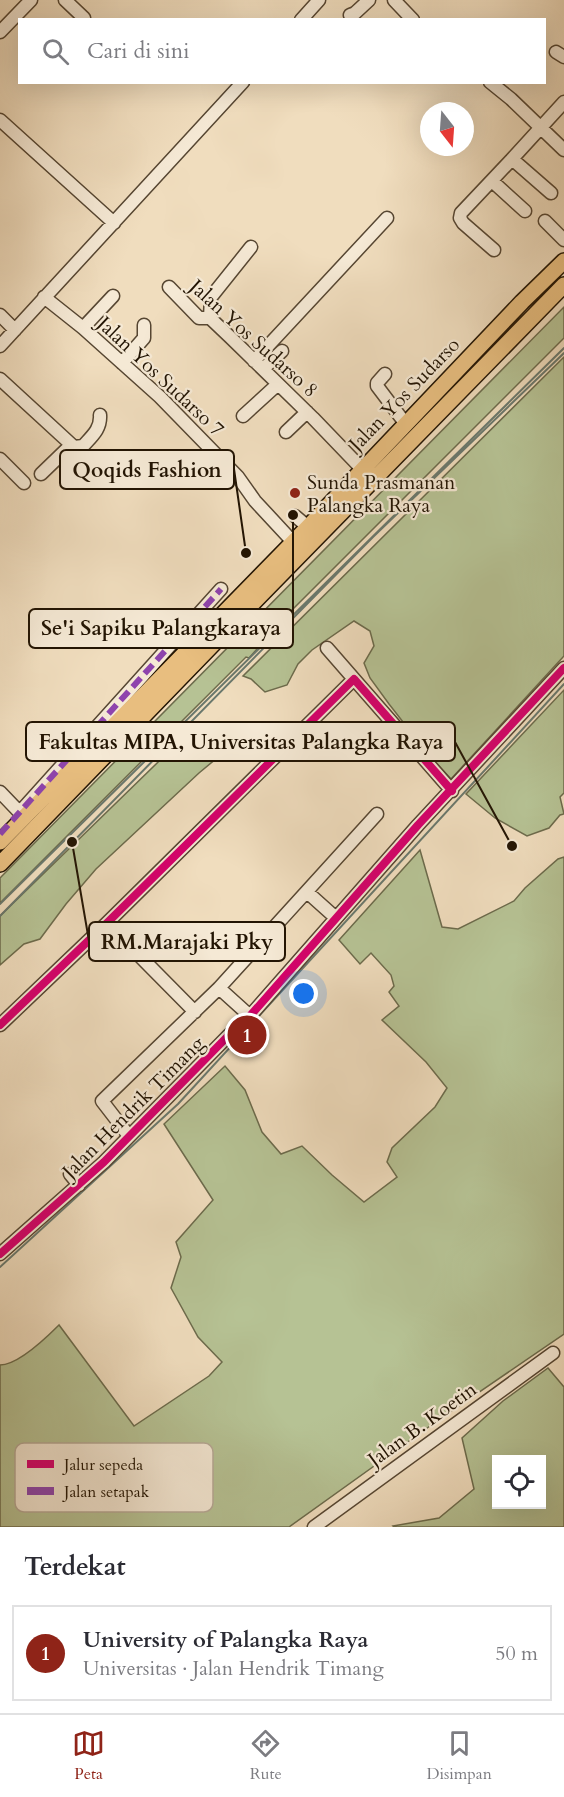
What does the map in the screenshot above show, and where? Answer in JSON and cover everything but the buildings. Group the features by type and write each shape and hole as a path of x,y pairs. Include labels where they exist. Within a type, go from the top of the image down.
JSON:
{"main road":[{"name":"Jalan Yos Sudarso","path":"0,864 293,542 483,342 499,339 522,302 564,261"},
{"name":"Jalan Yos Sudarso","path":"0,842 163,685 499,339 564,285"}],"street":[{"path":"0,32 31,0"},
{"path":"65,0 84,18"},
{"path":"303,18 319,0"},
{"path":"350,15 356,13 369,0"},
{"path":"394,0 411,18"},
{"path":"0,346 241,84"},
{"path":"492,84 564,150"},
{"path":"494,250 463,223 460,213 564,102"},
{"path":"0,120 114,224"},
{"path":"512,159 551,193"},
{"path":"492,181 525,211"},
{"path":"259,365 387,218"},
{"path":"545,221 564,240"},
{"path":"210,318 211,297 251,247"},
{"name":"Jalan Yos Sudarso 8","path":"169,287 199,318 210,318 362,469"},
{"path":"83,328 113,296"},
{"name":"Jalan Yos Sudarso 7","path":"44,297 83,328 160,397 238,477 255,501 293,542"},
{"path":"0,315 15,330"},
{"path":"122,363 144,338 146,330 144,325"},
{"path":"259,365 282,351"},
{"path":"385,374 377,386 405,423"},
{"path":"0,379 71,445 78,448 83,446 98,428 100,415"},
{"path":"243,416 278,384"},
{"path":"286,432 307,412"},
{"path":"41,474 71,445"},
{"path":"0,459 24,483"},
{"path":"295,516 308,527"},
{"path":"0,834 221,589"},
{"path":"327,648 452,791"},
{"name":"Jalan Hendrik Timang","path":"0,1254 79,1185 250,1016 418,825 564,668"},
{"path":"0,1025 107,923 354,679"},
{"path":"0,792 24,817"},
{"path":"129,1136 102,1101 219,988 377,814"},
{"path":"307,892 336,918"},
{"path":"107,923 195,1012"},
{"path":"219,988 250,1016"},
{"path":"70,1174 79,1185"},
{"name":"Jalan B. Koetin","path":"314,1527 553,1353"}],"green space":[{"path":"564,307 564,338 291,611 249,658 246,657 0,903 0,878"},
{"path":"564,357 564,656 451,779 428,754 370,678 364,663 374,646 370,631 354,621 312,650 298,664 287,685 265,692 251,679 243,676"},
{"path":"564,690 564,793 560,797 564,814 560,815 549,828 527,836 495,818 466,794"},
{"path":"191,730 199,730 223,753 96,869 40,939 24,944 0,965 0,916"},
{"path":"420,850 442,927 458,929 514,901 525,888 558,859 564,857 564,1334 289,1527 0,1527 0,1365 23,1356 59,1325 134,1426 209,1376 222,1362 198,1337 171,1288 181,1257 176,1242 213,1200 164,1124 225,1066 245,1090 262,1132 281,1154 302,1146 364,1202 397,1177 387,1162 392,1148 435,1107 447,1088 426,1062 382,1020 399,1006 389,992 394,986 391,975 371,953 360,964 339,940"},
{"path":"548,1368 564,1387 564,1527 394,1527 439,1518 474,1489 462,1438 503,1401"}],"waterway":[{"path":"0,904 564,348"},
{"path":"0,916 373,537 564,353"},
{"path":"0,1267 178,1104 564,684"}],"marked path":[{"path":"0,834 221,589"}],"cycle path":[{"path":"0,1254 104,1162 250,1016 418,825 564,668"},
{"path":"0,1025 107,923 354,679 452,791"}],"place":[{"name":"Sunda Prasmanan Palangka Raya","path":"295,493"},
{"name":"Se'i Sapiku Palangkaraya","path":"293,515"},
{"name":"Qoqids Fashion","path":"246,553"},
{"name":"RM.Marajaki Pky","path":"72,842"},
{"name":"Fakultas MIPA, Universitas Palangka Raya","path":"512,846"},
{"name":"University of Palangka Raya","path":"247,1035"}]}
